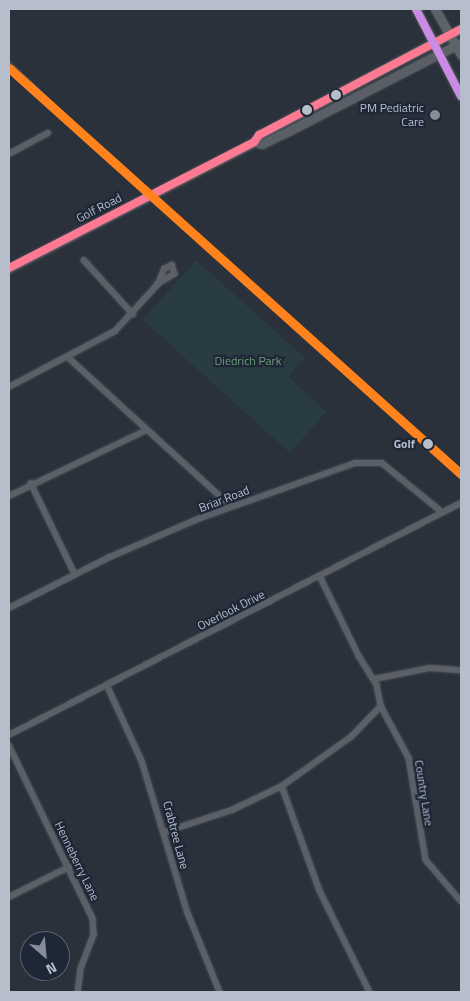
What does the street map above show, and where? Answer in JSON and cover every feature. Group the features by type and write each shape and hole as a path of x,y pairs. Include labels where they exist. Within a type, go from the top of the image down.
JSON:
{"main road":[{"path":"416,9 461,96"},
{"path":"436,9 450,34 459,44 461,55"},
{"name":"Golf Road","path":"9,268 254,142 259,134 461,29"},
{"name":"Golf Road","path":"254,142 262,144 459,44"}],"street":[{"path":"9,154 48,133"},
{"path":"84,260 133,314"},
{"path":"9,387 69,358 115,331 133,314 158,284"},
{"path":"69,358 231,506"},
{"path":"9,496 31,483 147,430"},
{"name":"Briar Road","path":"9,608 75,574 231,506 355,463 374,461 386,465 442,512"},
{"path":"31,483 75,574"},
{"name":"Overlook Drive","path":"9,735 461,503"},
{"name":"Country Lane","path":"320,576 374,679 381,706 409,758 426,860 461,901"},
{"path":"374,679 430,668 461,670"},
{"name":"Crabtree Lane","path":"107,685 142,761 166,832 188,913 220,992"},
{"path":"166,832 232,810 282,786 351,737 381,706"},
{"name":"Henneberry Lane","path":"9,745 90,910 94,928 78,980 78,992"},
{"path":"282,786 320,891 370,992"},
{"path":"9,896 68,867"}],"green space":[{"name":"Diedrich Park","path":"196,260 305,358 288,376 326,412 290,453 143,320"}],"railway":[{"path":"9,63 110,158"}],"transit line":[{"path":"416,9 461,96"},
{"path":"9,268 254,142 259,135 461,29"},
{"path":"9,68 461,474"}],"place":[{"name":"PM Pediatric Care","path":"435,115"},
{"name":"Golf","path":"428,444"}]}
